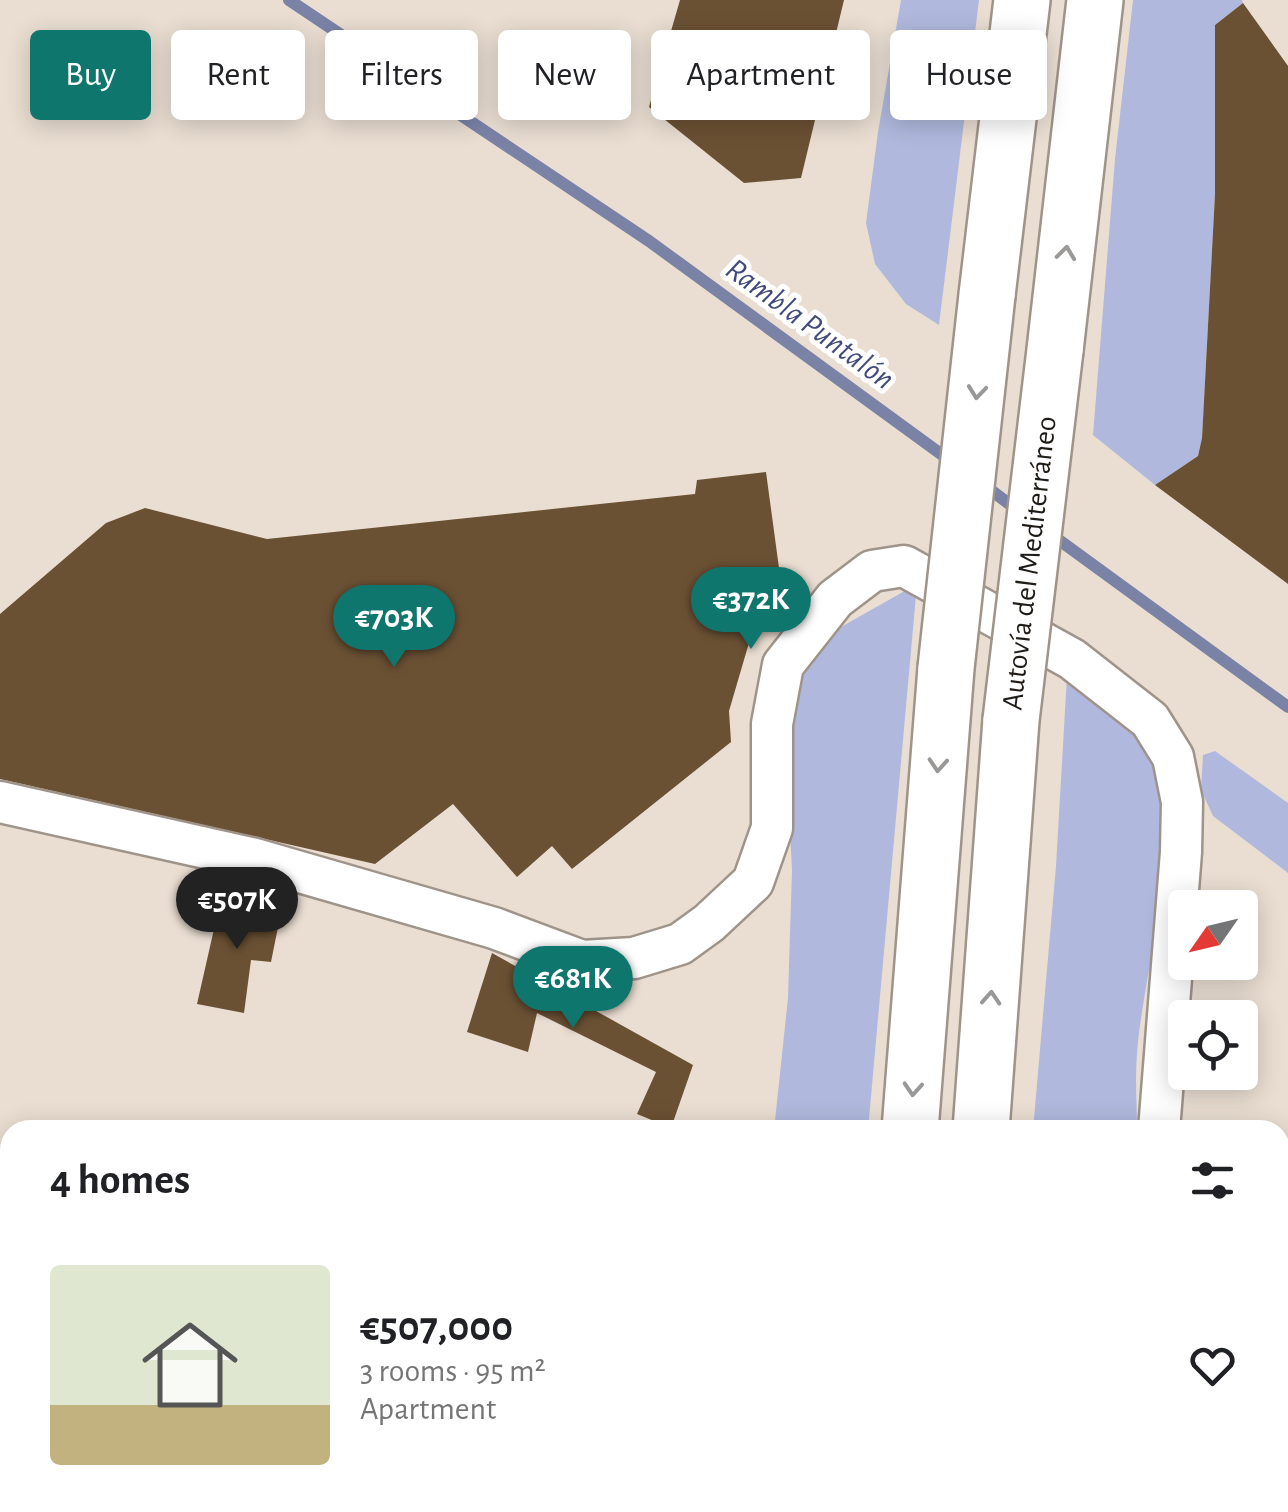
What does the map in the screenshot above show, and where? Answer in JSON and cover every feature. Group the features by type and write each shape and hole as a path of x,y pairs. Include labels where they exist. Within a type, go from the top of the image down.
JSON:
{"highway":[{"path":"911,1120 946,668 1022,0"},
{"name":"Autovía del Mediterráneo","path":"982,1120 1011,720 1095,0"}],"street":[{"path":"0,802 255,859 494,928 582,960 634,958 680,944 709,923 752,882 772,828 772,724 783,665 835,599 872,571 904,566 1072,660 1150,720 1172,756 1182,802 1181,852 1161,1120"}],"shaded area":[{"path":"901,0 979,0 975,30 896,30"},
{"path":"1133,0 1243,3 1215,25 1215,194 1202,438 1198,456 1155,485 1093,435 1115,159"},
{"path":"890,63 890,120 964,120 939,325 906,304 875,264 866,223"},
{"path":"917,584 869,1120 775,1120 788,998 792,870 786,751 800,682 821,644 841,627"},
{"path":"1067,676 1119,719 1147,749 1159,777 1165,812 1160,896 1137,1053 1137,1120 1034,1120 1056,866"},
{"path":"1215,751 1288,803 1288,873 1213,816 1201,790 1203,755"}],"building":[{"path":"680,0 844,0 837,30 671,30"},
{"path":"1243,3 1288,66 1288,584 1155,485 1198,456 1202,438 1215,194 1215,25"},
{"path":"665,120 815,120 801,178 744,183"},
{"path":"766,472 782,590 756,619 729,711 731,742 572,869 552,846 517,877 453,804 375,864 0,779 0,614 106,523 145,508 267,539 695,494 697,480"},
{"path":"221,898 282,907 271,962 251,960 244,1013 197,1004"},
{"path":"492,953 693,1065 674,1120 652,1120 637,1114 656,1072 537,1013 528,1052 467,1032"}],"waterway":[{"name":"Rambla Puntalón","path":"289,0 649,241 956,465"},
{"name":"Rambla Puntalón","path":"980,482 1020,512"},
{"name":"Rambla Puntalón","path":"1048,532 1288,707"}]}
